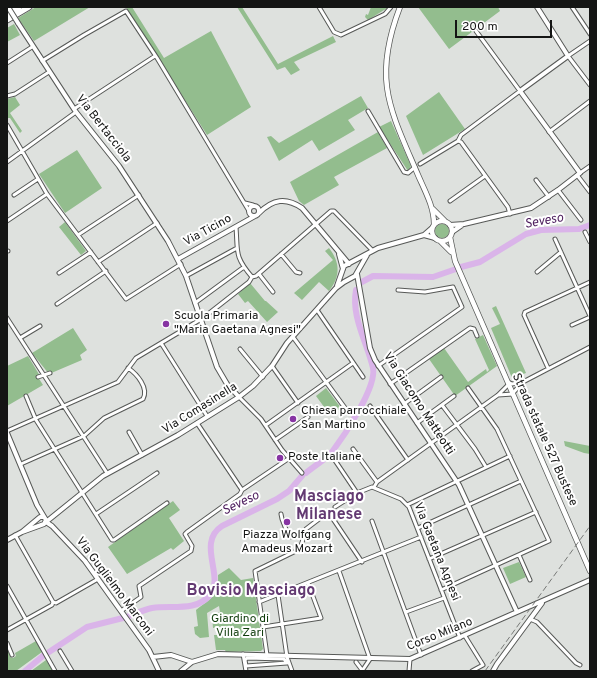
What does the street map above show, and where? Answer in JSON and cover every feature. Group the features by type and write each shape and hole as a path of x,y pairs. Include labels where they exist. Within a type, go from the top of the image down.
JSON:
{"highway":[{"path":"7,14 19,7"},
{"path":"7,20 29,7"}],"main road":[{"path":"400,7 387,49 386,84 393,116 432,207 450,225 452,232 450,237 452,253"},
{"path":"432,207 433,226 437,239 452,253"},
{"path":"433,226 439,221 445,221"},
{"path":"437,239 445,240 450,237"},
{"name":"Strada statale 527 Bustese","path":"452,253 590,570"}],"street":[{"name":"Via Bertacciola","path":"8,7 75,111 119,166 157,223 181,264 219,371 226,384 239,397"},
{"path":"318,7 334,32 339,35 385,14 391,7"},
{"path":"537,7 568,56 590,85"},
{"path":"572,7 590,34"},
{"path":"42,61 122,12 127,12 249,212 257,214 255,206"},
{"path":"476,31 520,91 590,192"},
{"path":"420,164 458,141 461,135 590,40"},
{"path":"7,63 32,46"},
{"path":"7,162 75,111 155,56"},
{"path":"7,96 15,94 49,72"},
{"path":"549,132 590,101"},
{"path":"368,111 404,172 408,172 415,168"},
{"path":"7,125 47,194 126,299 175,270 181,264"},
{"path":"458,141 460,141 508,208 510,214"},
{"path":"450,225 464,224 531,208 549,197 590,166"},
{"path":"450,200 485,176"},
{"path":"14,195 38,179"},
{"path":"536,180 549,197"},
{"path":"558,190 581,220"},
{"path":"7,221 47,194"},
{"path":"78,235 139,195"},
{"path":"243,202 255,206 266,206 279,200 294,203 302,208 339,253 357,272 367,255 372,250 424,235 433,226"},
{"path":"249,212 255,206"},
{"name":"Via Ticino","path":"178,259 248,221 266,206"},
{"path":"7,432 63,405 118,382 136,358 200,319 249,282 252,277 259,274 331,212 334,211 372,250"},
{"name":"Via Ticino","path":"248,221 249,212"},
{"path":"98,262 157,223"},
{"path":"452,232 464,224"},
{"path":"236,227 238,259 252,277"},
{"path":"585,232 590,242"},
{"path":"424,235 437,239"},
{"path":"555,239 590,317 572,325"},
{"path":"186,276 237,248"},
{"path":"59,273 91,252"},
{"path":"537,272 561,252"},
{"path":"339,253 343,270 350,264 367,255"},
{"path":"281,254 296,272 300,273"},
{"path":"194,303 244,267"},
{"name":"Via Giacomo Matteotti","path":"343,270 345,276 351,278 357,283"},
{"name":"Via Comasinella","path":"336,288 343,270"},
{"path":"57,304 106,271"},
{"name":"Via Giacomo Matteotti","path":"357,272 357,283 370,348 378,366 457,481 517,612"},
{"name":"Via Comasinella","path":"22,532 83,492 107,473 142,455 239,397 263,377 293,337 336,288 357,272"},
{"path":"259,274 273,292"},
{"path":"548,368 524,315 590,282"},
{"path":"378,366 462,307 454,288 452,287 425,292 398,290"},
{"path":"317,310 363,377"},
{"path":"7,318 107,473"},
{"path":"20,338 40,326"},
{"path":"390,384 470,328 474,329 477,336"},
{"path":"293,337 348,412"},
{"path":"161,343 207,416"},
{"path":"335,507 357,493 374,487 377,482 457,426 498,395 509,383 516,384 523,382 590,347"},
{"path":"240,349 263,377"},
{"path":"266,425 353,363"},
{"path":"272,366 298,403"},
{"path":"21,464 84,436 104,418 144,398 145,391 138,376 128,368"},
{"path":"38,377 50,373"},
{"path":"404,404 441,377"},
{"path":"498,395 513,393 523,382"},
{"path":"441,590 548,543 548,539 536,512 497,429 468,388"},
{"path":"26,396 36,418 54,449 113,540 166,503"},
{"path":"417,423 454,396"},
{"path":"239,397 266,425 288,459 302,473"},
{"path":"442,405 486,467"},
{"path":"370,406 408,460"},
{"path":"275,440 308,417"},
{"path":"197,423 242,490"},
{"name":"Via Guglielmo Marconi","path":"7,432 44,519 81,556 153,657 159,671"},
{"path":"129,432 142,455"},
{"path":"353,449 377,482"},
{"path":"332,456 357,493"},
{"path":"408,505 510,456"},
{"path":"121,611 141,597 139,586 191,551 192,546 185,534 187,532 240,494 242,490 288,459"},
{"path":"96,514 158,473"},
{"path":"418,528 521,481"},
{"name":"Via Gaetana Agnesi","path":"374,487 401,499 408,505 422,537 429,560 460,638"},
{"path":"429,560 536,512"},
{"path":"328,513 362,562"},
{"path":"281,514 290,538 303,535"},
{"path":"267,655 255,571 298,550 301,546 303,535 307,528 322,516"},
{"name":"Via Comasinella","path":"7,540 15,535 41,525 44,519"},
{"path":"372,521 422,655"},
{"path":"15,535 53,602"},
{"path":"259,602 422,537"},
{"path":"519,555 530,580"},
{"path":"339,571 370,659 362,670 356,662"},
{"path":"7,630 52,605 53,602 56,603 98,579"},
{"name":"Corso Milano","path":"192,662 212,655 243,654 288,658 410,659 590,580"},
{"path":"263,627 321,618 308,583"},
{"path":"7,586 55,671"},
{"path":"278,595 288,658 292,671"},
{"path":"406,612 444,598"},
{"path":"494,671 496,666 542,602"},
{"path":"530,619 537,622 576,664 580,665"},
{"path":"465,636 483,665 472,671"},
{"path":"7,643 12,655"},
{"path":"60,651 72,671"},
{"path":"243,654 246,671"},
{"path":"153,657 176,656 192,662"},
{"path":"247,658 284,659 287,662 265,663 245,666 245,660 247,658"},
{"path":"183,669 184,659"},
{"path":"409,671 410,659"},
{"path":"183,669 192,662"},
{"path":"496,666 497,671"}],"green space":[{"path":"36,7 90,7 34,41 18,18"},
{"path":"126,7 132,7 164,58 211,31 251,107 207,135"},
{"path":"237,7 242,7 278,64 333,36 336,42 294,62 300,70 291,75 285,67 277,70"},
{"path":"371,7 389,7 368,20 365,17 366,14 368,15"},
{"path":"418,7 498,7 500,11 449,49"},
{"path":"14,24 20,35 7,42 7,28"},
{"path":"439,92 465,129 423,155 406,116"},
{"path":"361,96 368,108 348,120 355,130 319,151 312,140 279,161 267,137 271,136 279,143"},
{"path":"15,97 20,105 10,113 22,131 20,133 10,118 7,118 7,99"},
{"path":"391,121 411,166 408,171 379,127"},
{"path":"378,132 387,148 334,177 339,185 304,205 299,201 290,182"},
{"path":"77,150 102,188 65,213 39,174"},
{"path":"65,222 86,251 81,255 59,227"},
{"path":"442,224 447,226 449,231 447,236 442,238 437,236 435,231 437,226"},
{"path":"329,248 333,253 337,264 338,269 336,280 329,291 319,282 302,300 294,293 333,260 325,251"},
{"path":"250,283 265,301 278,312 267,322 248,301 245,303 238,294"},
{"path":"496,306 526,373 512,378 491,328 500,324 492,308"},
{"path":"73,328 87,350 80,355 82,360 49,374 32,353"},
{"path":"483,335 497,366 455,396 429,359 444,348 468,382 486,369 487,372 489,370 475,339"},
{"path":"28,356 40,376 38,377 43,385 7,406 7,366"},
{"path":"326,388 341,408 330,415 316,396"},
{"path":"564,441 590,446 590,454 565,446"},
{"path":"173,501 180,510 169,518 184,541 173,550 171,548 127,574 108,547"},
{"path":"519,562 526,577 510,584 503,568"},
{"name":"Giardino di Villa Zari","path":"229,568 241,580 253,578 263,649 261,651 226,652 225,650 216,650 214,635 220,635 220,627 213,628 212,615 220,612 219,606 207,613 209,637 200,638 195,634 194,627 198,626 196,610 213,596 217,588 218,575"},
{"path":"36,641 42,652 16,671 7,671 7,652 9,651 10,657 13,658 16,656 15,653"},
{"path":"46,660 53,671 31,671"}],"waterway":[{"name":"Seveso","path":"461,267 480,262 526,234 541,230 579,229 590,225"},
{"name":"Seveso","path":"360,283 373,276 433,277 456,269"},
{"name":"Seveso","path":"306,473 332,452 351,423 370,387 373,376 373,368 358,320 355,300 356,290"},
{"name":"Seveso","path":"126,617 152,608 191,606 204,600 210,595 214,587 215,579 211,541 215,533 222,526 277,499 289,491 302,476"},
{"name":"Seveso","path":"49,652 87,627 123,618"},
{"name":"Seveso","path":"25,671 44,655"}],"railway":[{"path":"485,671 590,526"}],"place":[{"name":"Scuola Primaria \"Maria Gaetana Agnesi\"","path":"166,324"},
{"name":"Chiesa parrocchiale San Martino","path":"293,419"},
{"name":"Poste Italiane","path":"280,458"},
{"name":"Piazza Wolfgang Amadeus Mozart","path":"287,522"}],"district":[{"name":"Masciago Milanese","path":"329,507"},
{"name":"Bovisio Masciago","path":"251,592"}]}
